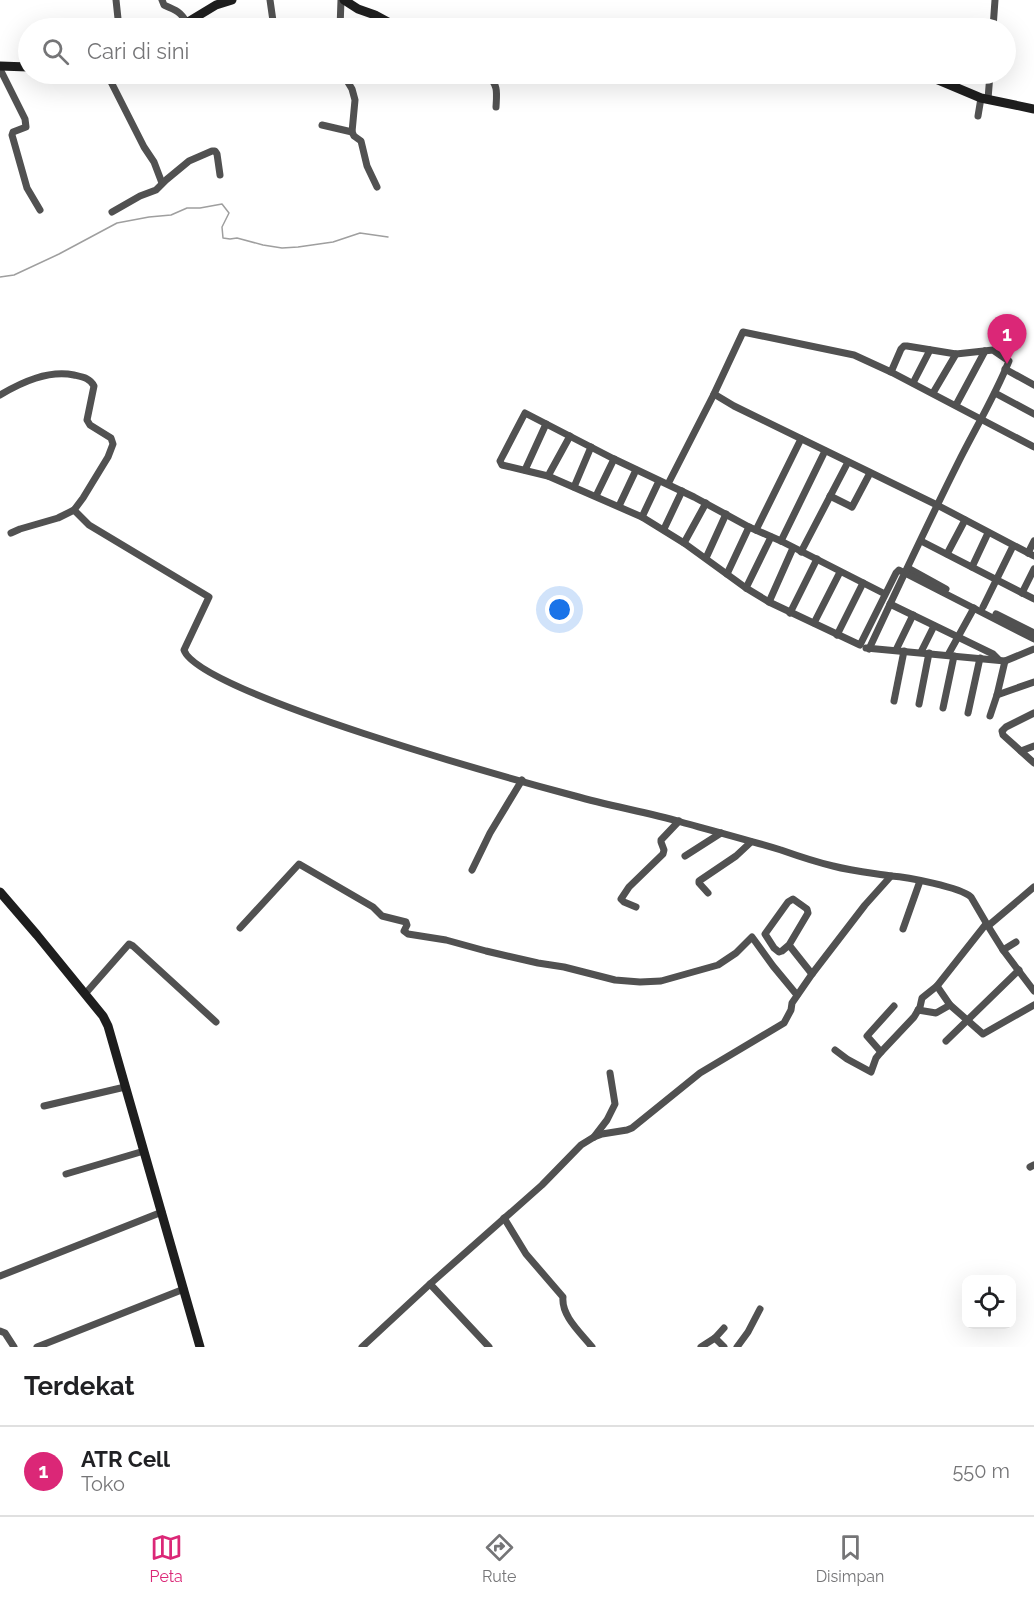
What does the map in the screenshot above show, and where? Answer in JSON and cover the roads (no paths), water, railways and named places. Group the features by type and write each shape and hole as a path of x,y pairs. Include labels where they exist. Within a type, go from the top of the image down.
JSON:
{"main road":[{"path":"196,18 216,5 232,0"},
{"path":"342,0 381,18"},
{"path":"0,67 18,67"},
{"path":"949,84 985,98 1034,109"},
{"path":"0,892 103,1016 108,1026 200,1347"}],"street":[{"path":"116,0 118,18"},
{"path":"162,0 164,5 179,11 181,18"},
{"path":"270,0 273,18"},
{"path":"341,18 342,0"},
{"path":"994,18 995,0"},
{"path":"0,67 25,119 26,127 13,132 12,135 27,188 40,210"},
{"path":"112,84 154,162 162,183"},
{"path":"349,84 356,100 352,132 361,141 367,166 377,187"},
{"path":"495,84 496,107"},
{"path":"978,116 988,84"},
{"path":"322,125 352,132"},
{"path":"112,212 156,190 189,161 212,151 217,154 220,175"},
{"path":"668,484 743,332 854,355 933,393 1034,447"},
{"path":"868,649 1009,363 993,350 956,354 904,346 891,372"},
{"path":"913,383 930,350"},
{"path":"956,405 985,351"},
{"path":"933,393 956,354"},
{"path":"1005,369 1034,385"},
{"path":"0,395 18,384 54,374 84,377 93,383 94,388 87,420 90,425 111,438 114,444 74,510 53,520 11,533"},
{"path":"995,393 1034,414"},
{"path":"714,394 1031,554 1034,541"},
{"path":"885,594 525,413 500,461 502,465 548,476 642,517 664,529 769,602 868,649 1002,660 1034,649"},
{"path":"525,470 546,424"},
{"path":"548,476 570,436"},
{"path":"727,574 801,439"},
{"path":"574,487 591,447"},
{"path":"781,541 825,451"},
{"path":"596,496 614,459"},
{"path":"801,552 848,462"},
{"path":"620,506 636,470"},
{"path":"830,496 852,507 870,473"},
{"path":"642,517 659,481"},
{"path":"664,529 682,492"},
{"path":"684,543 706,503"},
{"path":"74,510 95,529 209,597 184,650 189,659 218,676 262,697 432,756 573,796 680,821 833,866 920,881 968,894 1003,950 1034,991"},
{"path":"706,558 726,514"},
{"path":"947,554 965,520"},
{"path":"972,567 988,533"},
{"path":"746,588 771,537"},
{"path":"921,541 1034,599"},
{"path":"982,607 1013,546"},
{"path":"769,602 794,548"},
{"path":"790,612 817,560"},
{"path":"1022,593 1034,569"},
{"path":"860,645 897,570 907,571 1034,633"},
{"path":"907,571 1034,639"},
{"path":"813,623 840,572"},
{"path":"837,635 863,583"},
{"path":"890,604 1002,660"},
{"path":"943,708 951,655 957,636 974,608"},
{"path":"894,701 900,650 913,615"},
{"path":"919,704 925,653 934,626"},
{"path":"968,713 980,658"},
{"path":"990,716 997,695 1002,660"},
{"path":"997,695 1034,682"},
{"path":"1034,713 1002,731 1003,735 1034,763"},
{"path":"1021,751 1034,746"},
{"path":"472,870 490,832 522,780"},
{"path":"636,907 621,899 625,892 663,854 661,840 680,821"},
{"path":"685,856 721,833"},
{"path":"708,893 699,881 736,856 751,842"},
{"path":"240,928 299,864 373,907 382,916 406,922 404,931 408,934 446,940 615,980 661,981 704,970 718,965 736,953 752,937 772,966 797,995"},
{"path":"362,1347 542,1185 579,1147 594,1137 632,1128 700,1072 778,1027 788,1018 792,1003 812,974 865,905 891,876"},
{"path":"903,929 920,881"},
{"path":"835,1050 871,1072 876,1058 914,1017 922,998 937,986 987,925 1032,891"},
{"path":"792,900 807,909 808,913 789,945 779,952 765,934 788,902 792,900"},
{"path":"1003,950 1016,942"},
{"path":"85,994 129,944 216,1022"},
{"path":"789,945 812,974"},
{"path":"946,1041 1019,970"},
{"path":"937,986 950,1005 984,1034 1034,1005"},
{"path":"918,1010 936,1013 950,1005"},
{"path":"881,1052 867,1036 894,1006"},
{"path":"594,1137 607,1120 615,1104 610,1073"},
{"path":"44,1106 125,1087"},
{"path":"66,1174 144,1151"},
{"path":"0,1276 162,1212"},
{"path":"504,1218 526,1254 563,1297 562,1306 566,1314 592,1347"},
{"path":"430,1284 489,1347"},
{"path":"38,1347 184,1289"},
{"path":"736,1347 748,1332 760,1309"},
{"path":"700,1347 715,1338 724,1328"},
{"path":"0,1331 14,1347"},
{"path":"715,1338 724,1347"}],"waterway":[{"path":"0,277 14,275 117,223 171,215 187,208 222,204 229,213 222,227 223,238 237,238 282,248 333,242 360,233 388,237"}],"place":[{"name":"ATR Cell","path":"1007,364"}]}
